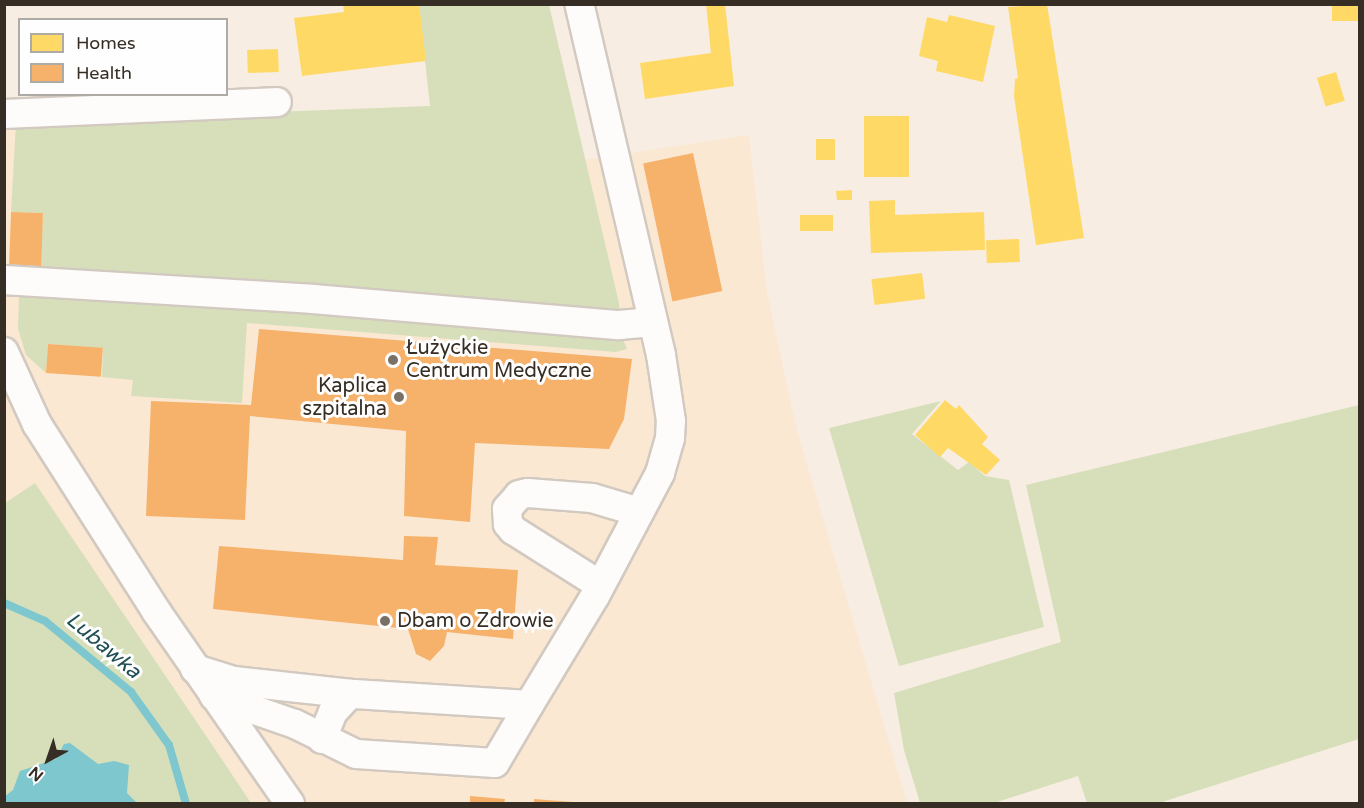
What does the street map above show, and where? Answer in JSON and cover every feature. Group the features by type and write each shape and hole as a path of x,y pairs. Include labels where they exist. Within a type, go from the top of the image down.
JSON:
{"lane":[{"path":"214,696 295,724 322,739 366,756 495,764 600,585 660,473 670,438 669,395 579,4"},
{"path":"4,114 278,102"},
{"path":"4,280 313,299 620,325 653,322"},
{"path":"4,352 37,424 195,669 290,804"},
{"path":"600,585 513,530 508,524 507,509 519,495 528,493 592,498 639,512"},
{"path":"195,669 234,681 350,694 529,705"},
{"path":"322,739 333,712 350,694"}],"shaded area":[{"name":"Łużyckie Centrum Medyczne","path":"419,5 549,5 584,160 749,135 767,292 796,427 907,803 251,803 35,484 5,503 5,99 228,96 228,89 281,88 283,112 430,106"}],"green space":[{"path":"419,5 549,5 619,303 621,334 627,349 616,352 247,323 242,403 131,396 133,380 102,377 103,348 48,344 46,373 26,355 18,329 19,295 38,298 43,213 11,212 16,122 430,106"},
{"path":"941,401 912,434 958,470 969,462 985,476 1009,480 1044,627 899,666 829,428"},
{"path":"1359,405 1359,739 1159,803 1087,803 1078,776 994,803 920,803 904,750 894,693 1061,642 1026,485"},
{"path":"35,483 251,803 5,804 5,503"}],"water":[{"path":"70,743 98,764 114,761 129,765 127,793 137,803 5,803 5,796 13,790 20,771 56,759 64,744"}],"building: Homes":[{"path":"343,4 419,4 426,61 302,76 294,18 344,12"},
{"path":"706,4 725,4 734,86 645,99 640,63 711,53"},
{"path":"1047,4 1084,238 1036,245 1014,96 1015,79 1018,78 1008,7"},
{"path":"1332,4 1360,4 1360,21 1332,21"},
{"path":"949,15 995,26 983,82 936,71 938,61 919,56 927,17 947,22"},
{"path":"278,49 279,72 248,73 247,50"},
{"path":"1336,72 1345,101 1326,107 1317,78"},
{"path":"864,116 909,116 909,177 864,177"},
{"path":"816,139 835,139 835,160 816,160"},
{"path":"852,190 852,200 837,200 836,191"},
{"path":"895,200 895,215 984,212 985,250 871,253 869,201"},
{"path":"800,215 833,215 833,231 800,231"},
{"path":"1019,239 1020,262 987,263 986,240"},
{"path":"922,273 925,299 875,305 871,279"},
{"path":"945,400 956,409 959,405 988,437 982,444 1000,460 986,475 948,448 940,457 915,435"}],"building: Health":[{"path":"693,153 722,291 672,302 643,164"},
{"path":"11,212 43,213 41,266 9,265"},
{"path":"259,329 632,359 624,419 609,449 475,443 470,522 404,516 406,431 250,416 245,520 146,516 151,401 251,405"},
{"path":"48,344 103,348 101,377 46,373"},
{"path":"404,536 438,537 435,565 518,570 513,639 447,632 444,646 430,661 416,654 408,629 213,609 219,546 403,560"},
{"path":"470,796 505,799 504,804 470,804"},
{"path":"534,799 573,802 573,804 534,804"}],"waterway":[{"name":"Lubawka","path":"4,603 45,621 131,692 169,745 186,804"}],"place":[{"name":"Łużyckie Centrum Medyczne","path":"393,360"},
{"name":"Kaplica szpitalna","path":"399,397"},
{"name":"Dbam o Zdrowie","path":"385,621"}]}
